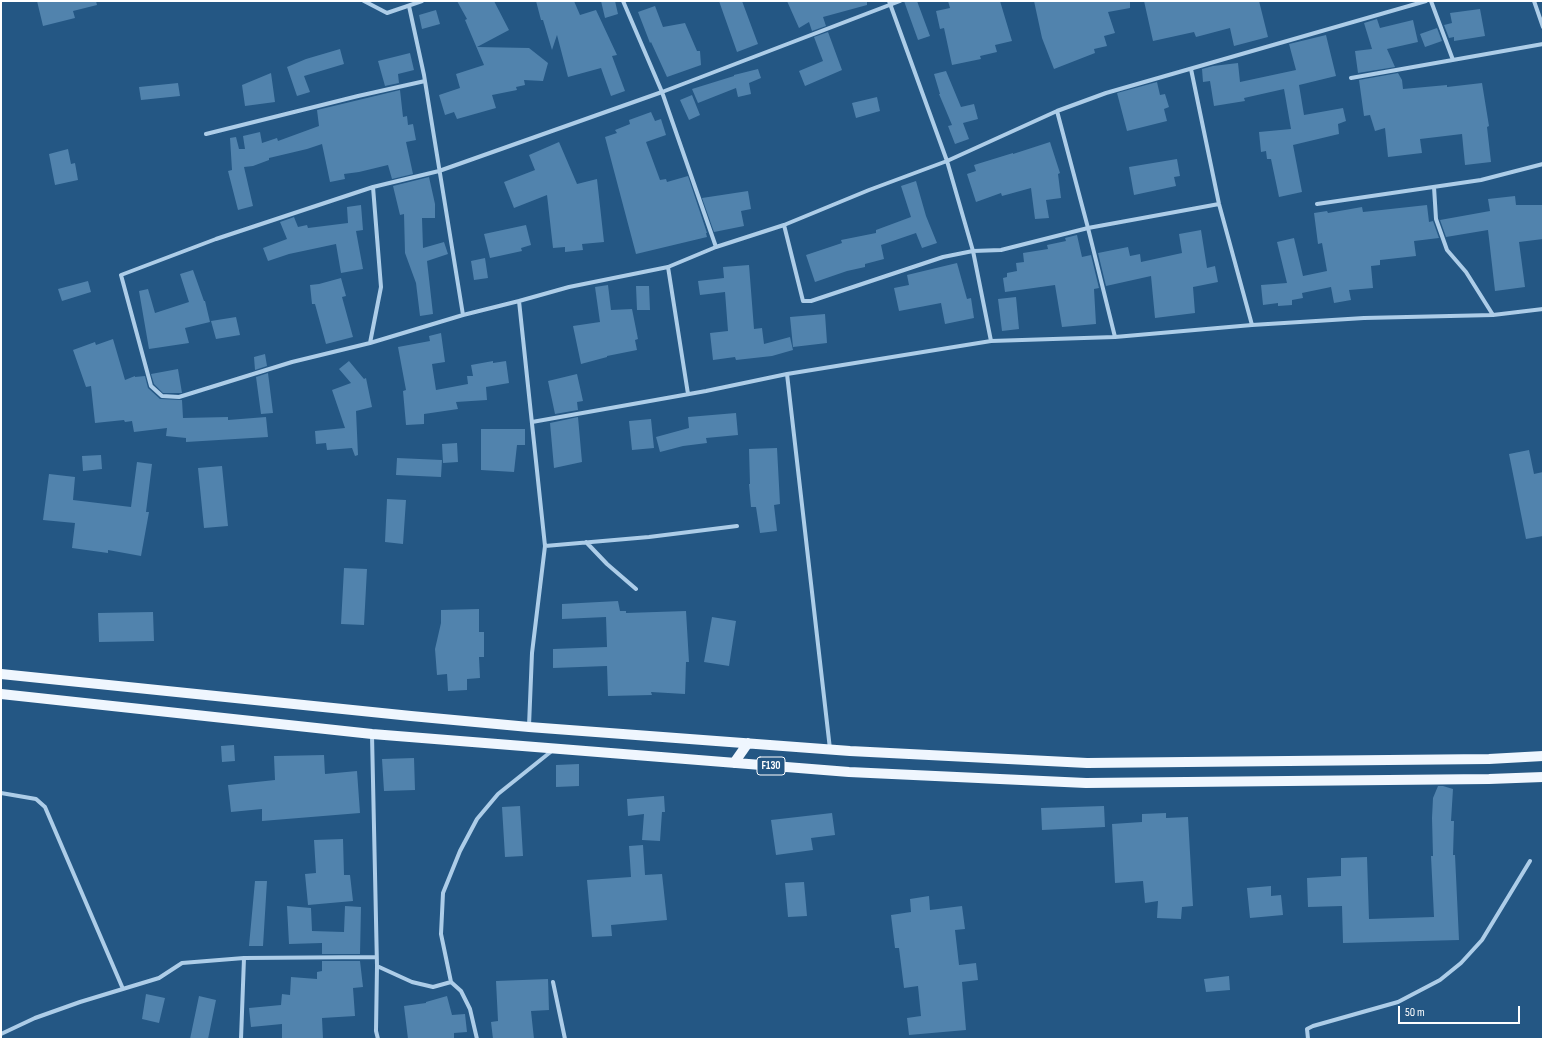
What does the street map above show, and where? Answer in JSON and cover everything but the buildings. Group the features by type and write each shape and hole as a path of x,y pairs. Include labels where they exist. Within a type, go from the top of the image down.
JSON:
{"main road":[{"name":"F130","path":"1,674 529,727 830,750 1087,763 1489,759 1543,756"},
{"name":"F130","path":"1,694 372,734 849,772 1086,783 1543,777"},
{"path":"734,763 748,743"}],"street":[{"path":"364,1 387,12 422,1"},
{"path":"623,1 662,92 716,247"},
{"path":"900,1 890,3 662,92 439,171 373,187 216,239 121,275 151,386 162,396 179,397 292,362 370,343 463,315 569,287 668,266 716,247 784,225 869,190 947,161 1057,111 1106,93 1426,1"},
{"path":"1431,1 1453,60"},
{"path":"1534,1 1543,27"},
{"path":"890,3 947,161 973,251 991,341"},
{"path":"409,6 425,81 463,315"},
{"path":"1351,78 1543,44"},
{"path":"1191,69 1219,204 1252,325"},
{"path":"206,134 425,81"},
{"path":"1057,111 1115,337"},
{"path":"1316,204 1481,180 1543,164"},
{"path":"370,343 381,287 373,187"},
{"path":"1434,187 1436,218 1447,250 1466,272 1493,315"},
{"path":"784,225 803,301 811,301 943,257 973,251 1001,250 1088,228 1219,204"},
{"path":"668,266 688,394"},
{"path":"519,301 545,546 532,654 529,727"},
{"path":"532,422 688,394 786,374 991,341 1115,337 1252,325 1364,318 1493,315 1543,309"},
{"path":"786,374 830,750"},
{"path":"545,546 649,537 737,526"},
{"path":"586,542 607,564 636,589"},
{"path":"372,734 377,966 376,1031 378,1039"},
{"path":"477,1039 470,1009 461,991 451,982 441,934 443,893 460,851 477,819 498,794 556,748"},
{"path":"1,793 36,799 45,807 122,990"},
{"path":"1308,1039 1307,1029 1313,1026 1398,1002 1440,980 1461,964 1482,940 1530,861"},
{"path":"1,1034 35,1018 80,1002 159,978 182,963 244,958 376,957"},
{"path":"241,1039 244,958"},
{"path":"377,966 412,982 432,987 451,982"},
{"path":"553,982 565,1039"}]}
